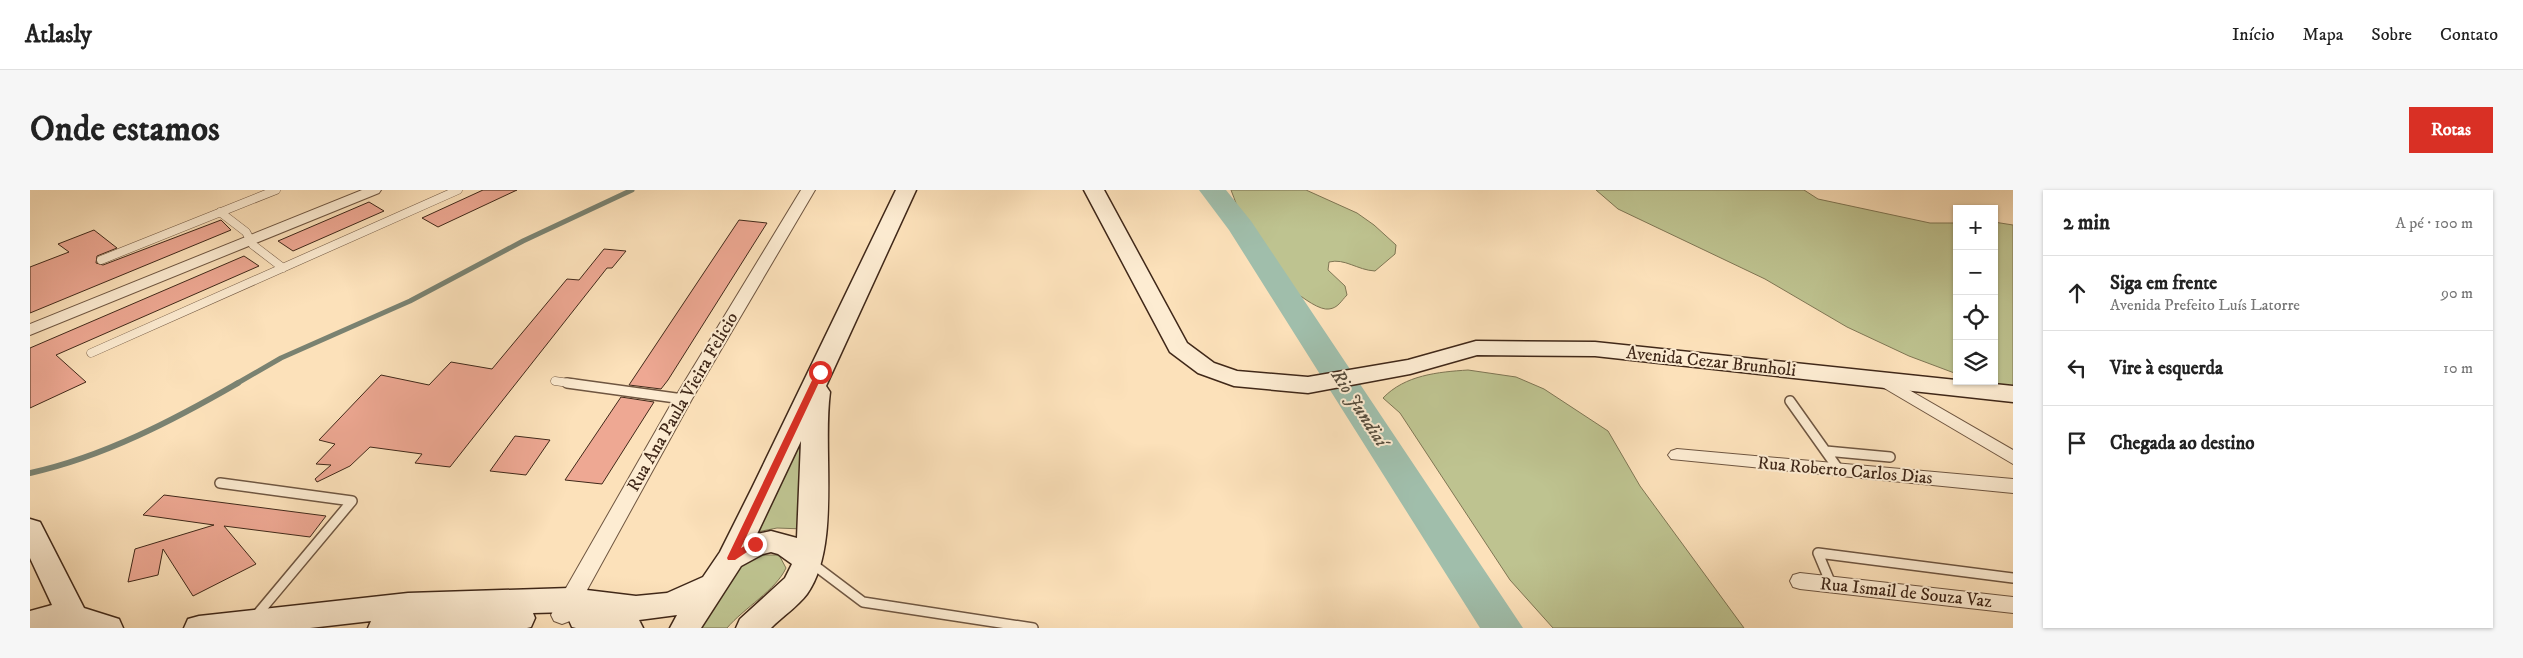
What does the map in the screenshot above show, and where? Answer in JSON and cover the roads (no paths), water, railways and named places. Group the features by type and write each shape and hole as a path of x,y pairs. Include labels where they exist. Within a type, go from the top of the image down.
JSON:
{"main road":[{"path":"685,628 732,558 906,190"},
{"name":"Avenida Cezar Brunholi","path":"1094,190 1178,346 1206,368 1234,378 1308,385 1410,367 1476,348 1594,349 1885,382 2013,394"},
{"path":"751,628 796,586 808,561 813,518 814,419 820,372"},
{"path":"732,558 755,544 775,541 792,546 808,561"},
{"path":"33,549 73,616"},
{"path":"199,628 408,605 636,608 671,605 713,585"},
{"path":"383,628 566,608 628,628"},
{"path":"30,624 46,617 73,616 108,628"}],"street":[{"path":"30,330 374,190"},
{"name":"Rua Ana Paula Vieira Felicio","path":"566,608 683,399 808,190"},
{"path":"1885,382 2013,458"},
{"name":"Rua Roberto Carlos Dias","path":"1677,455 2013,486"},
{"name":"Rua Ismail de Souza Vaz","path":"1800,581 2013,604"}],"lane":[{"path":"102,260 276,190"},
{"path":"91,353 458,190"},
{"path":"220,212 246,232 250,241 283,268"},
{"path":"555,381 683,399"},
{"path":"1790,401 1839,470"},
{"path":"1826,451 1890,457"},
{"path":"220,484 352,500 252,621"},
{"path":"1831,584 1818,554 2013,578"},
{"path":"808,561 863,602 1033,628"}],"waterway":[{"path":"236,384 281,358 410,301 523,241 632,190"},
{"name":"Rio Jundiaí","path":"1212,190 1241,227 1502,628"},
{"path":"30,473 84,457 137,436 238,383"}]}
